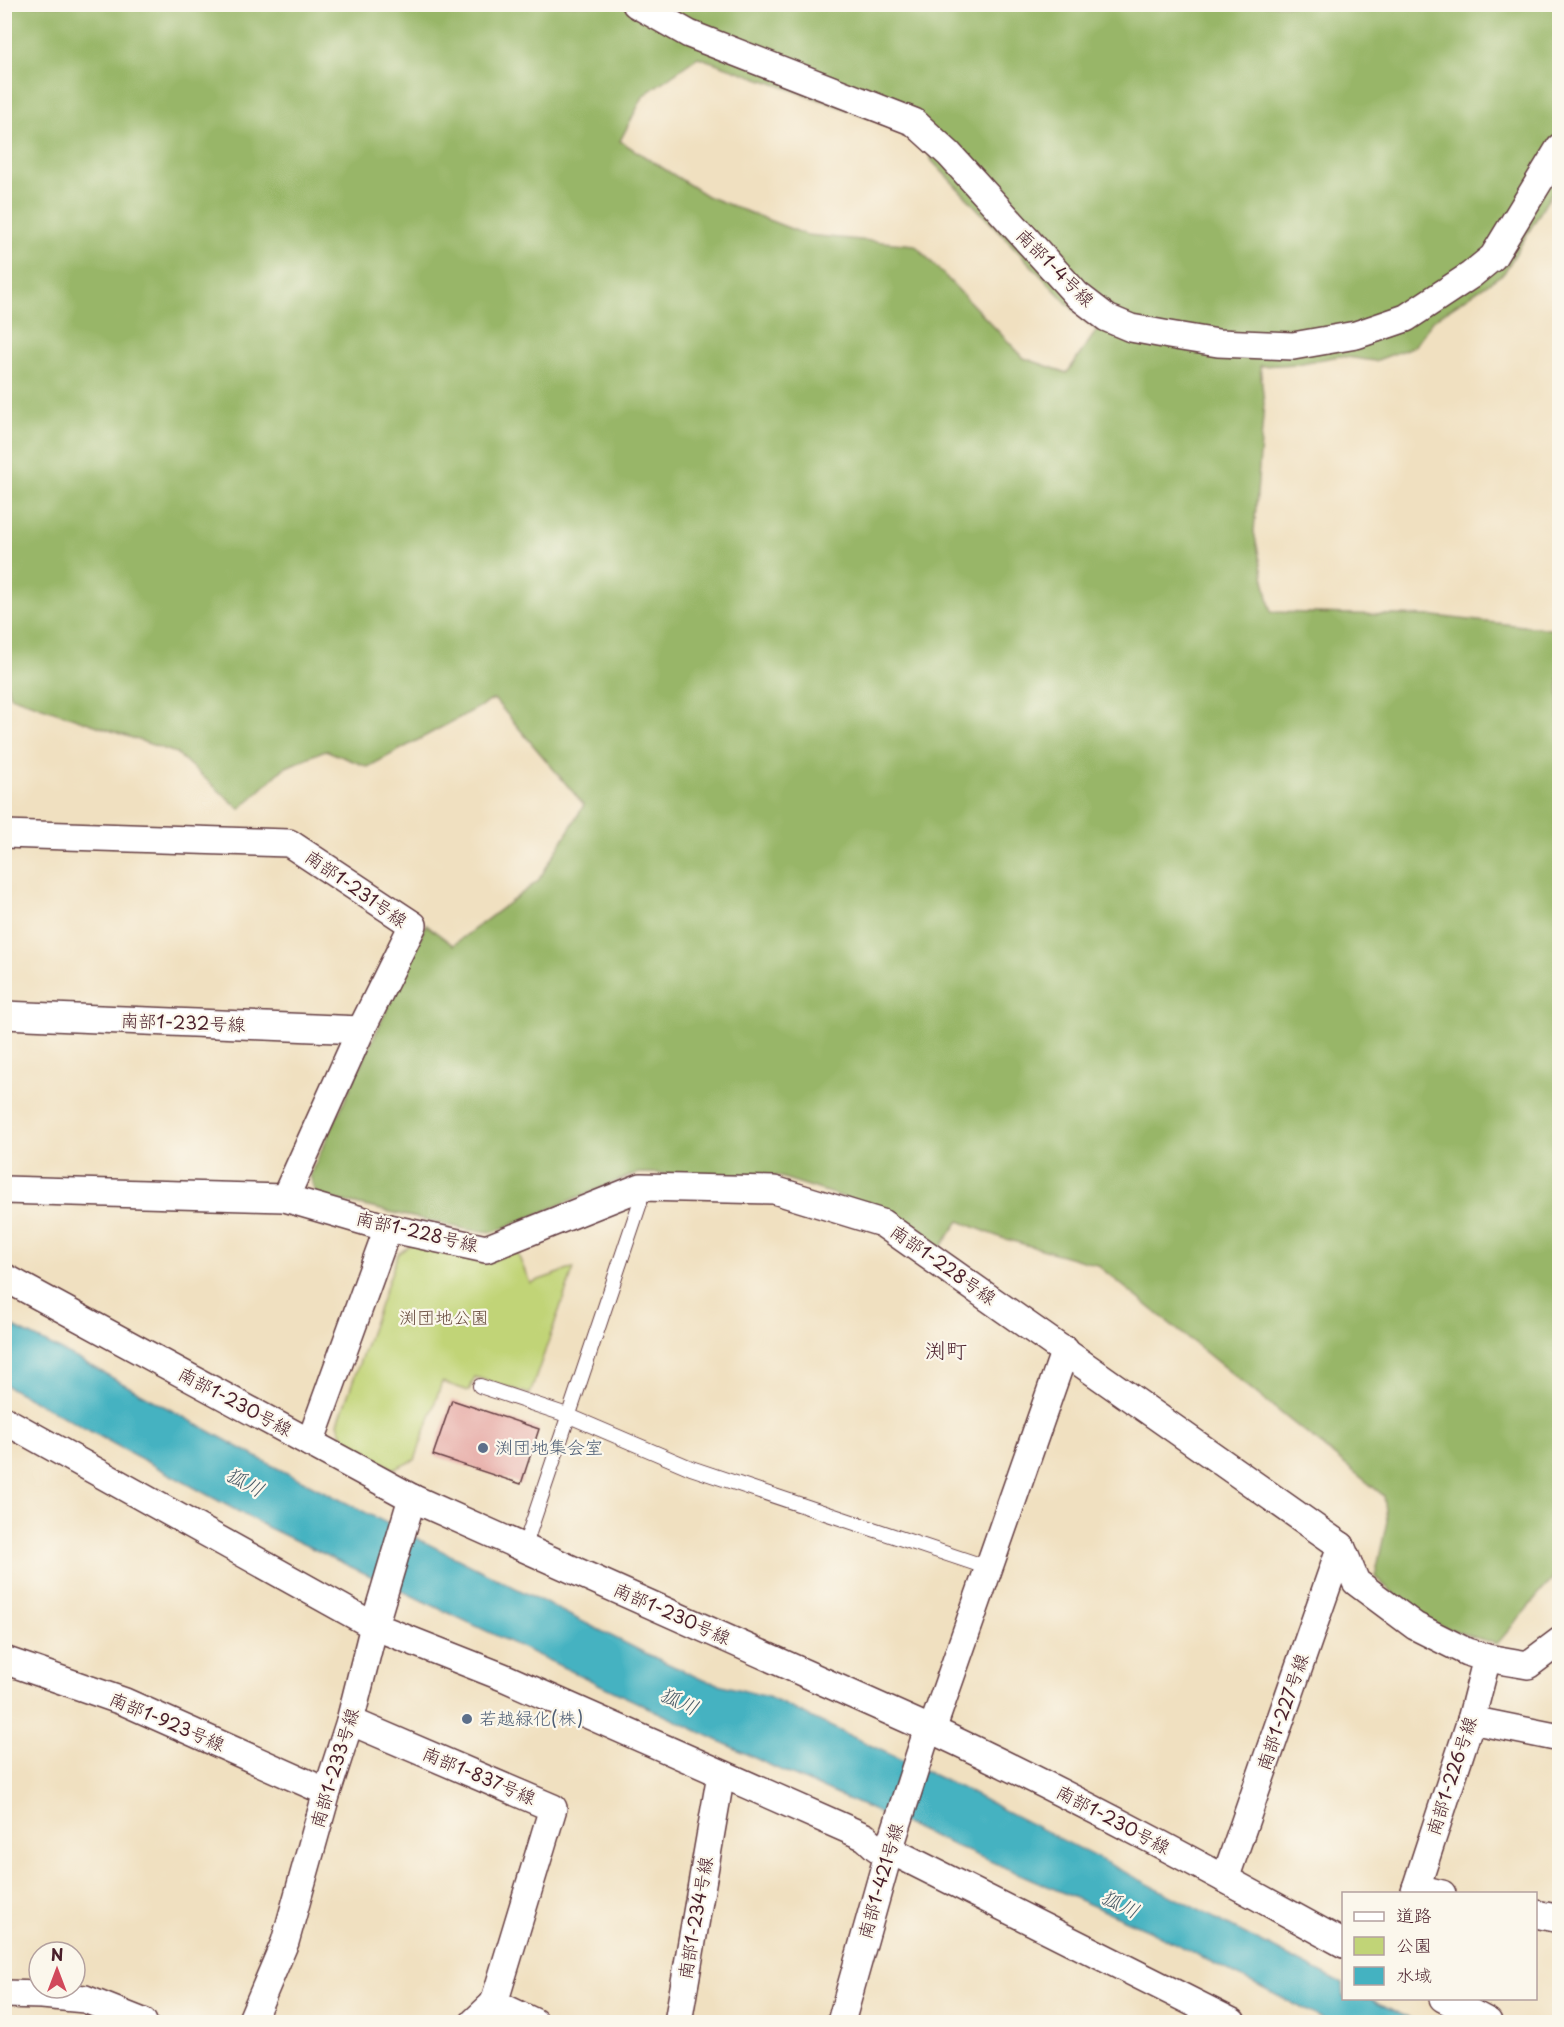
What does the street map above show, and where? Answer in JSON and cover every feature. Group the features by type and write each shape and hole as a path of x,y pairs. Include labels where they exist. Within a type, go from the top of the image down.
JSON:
{"street":[{"name":"南部1-4号線","path":"636,4 689,34 914,122 949,154 1077,295 1107,318 1131,328 1218,343 1293,346 1356,335 1406,318 1493,257 1560,147"},
{"name":"南部1-231号線","path":"4,834 289,843 413,925 361,1030 285,1198"},
{"name":"南部1-232号線","path":"4,1015 361,1030"},
{"name":"南部1-228号線","path":"4,1190 285,1198 388,1227 486,1249 641,1188 774,1190 882,1223 1341,1546"},
{"path":"310,1443 388,1227"},
{"name":"南部1-230号線","path":"4,1277 310,1443 410,1504 524,1548 928,1735 1010,1766 1342,1943"},
{"name":"南部1-421号線","path":"841,2022 891,1846 928,1735 1065,1350"},
{"path":"4,1420 377,1618 503,1677 864,1837 877,1848 891,1846 1232,2022"},
{"name":"南部1-233号線","path":"251,2022 285,1942 327,1792 350,1721 410,1504"},
{"path":"1341,1546 1356,1582 1415,1626 1467,1652 1528,1665 1560,1641"},
{"name":"南部1-227号線","path":"1225,1879 1341,1546"},
{"name":"南部1-226号線","path":"1424,1892 1487,1658"},
{"name":"南部1-923号線","path":"4,1660 125,1702 327,1792"},
{"path":"1470,1720 1560,1738"},
{"name":"南部1-837号線","path":"350,1721 553,1808 494,2003"},
{"name":"南部1-234号線","path":"678,2022 721,1774"},
{"path":"1537,1914 1560,1919"},
{"path":"4,1994 85,1999 143,2022"},
{"path":"1447,2000 1488,2022"},
{"path":"474,2022 494,2003 534,2022"}],"lane":[{"path":"524,1548 640,1203 641,1188"},
{"path":"480,1386 567,1415 691,1468 989,1568"}],"green space":[{"path":"5,5 1559,5 1559,181 1504,273 1433,320 1415,346 1375,361 1339,356 1297,364 1260,366 1264,403 1254,532 1271,612 1434,616 1559,630 1559,1571 1497,1644 1421,1618 1375,1577 1387,1521 1384,1496 1097,1265 1002,1238 959,1221 940,1248 890,1212 777,1176 637,1173 494,1232 469,1230 316,1195 310,1175 426,925 453,945 538,881 584,805 494,699 368,767 325,750 284,768 240,809 176,753 10,696 5,676","holes":["698,57 863,115 900,132 927,151 932,161 1083,320 1097,330 1067,373 1024,358 915,245 807,235 707,196 620,141 644,95"]},
{"name":"渕団地公園","path":"413,1243 485,1264 516,1250 530,1283 574,1268 530,1394 475,1377 469,1391 442,1382 415,1460 394,1469 345,1443 338,1423 398,1254"}],"water":[{"name":"狐川","path":"4,1322 80,1360 271,1465 643,1652 703,1680 768,1697 961,1788 1342,1983 1342,2000 1373,2000 1416,2022 1329,2022 1151,1931 776,1768 267,1527 5,1385"}],"building":[{"path":"452,1400 539,1429 521,1484 433,1455"}],"place":[{"name":"渕団地集会室","path":"483,1448"},
{"name":"若越緑化(株)","path":"467,1719"}],"district":[{"name":"渕町","path":"946,1351"}]}
